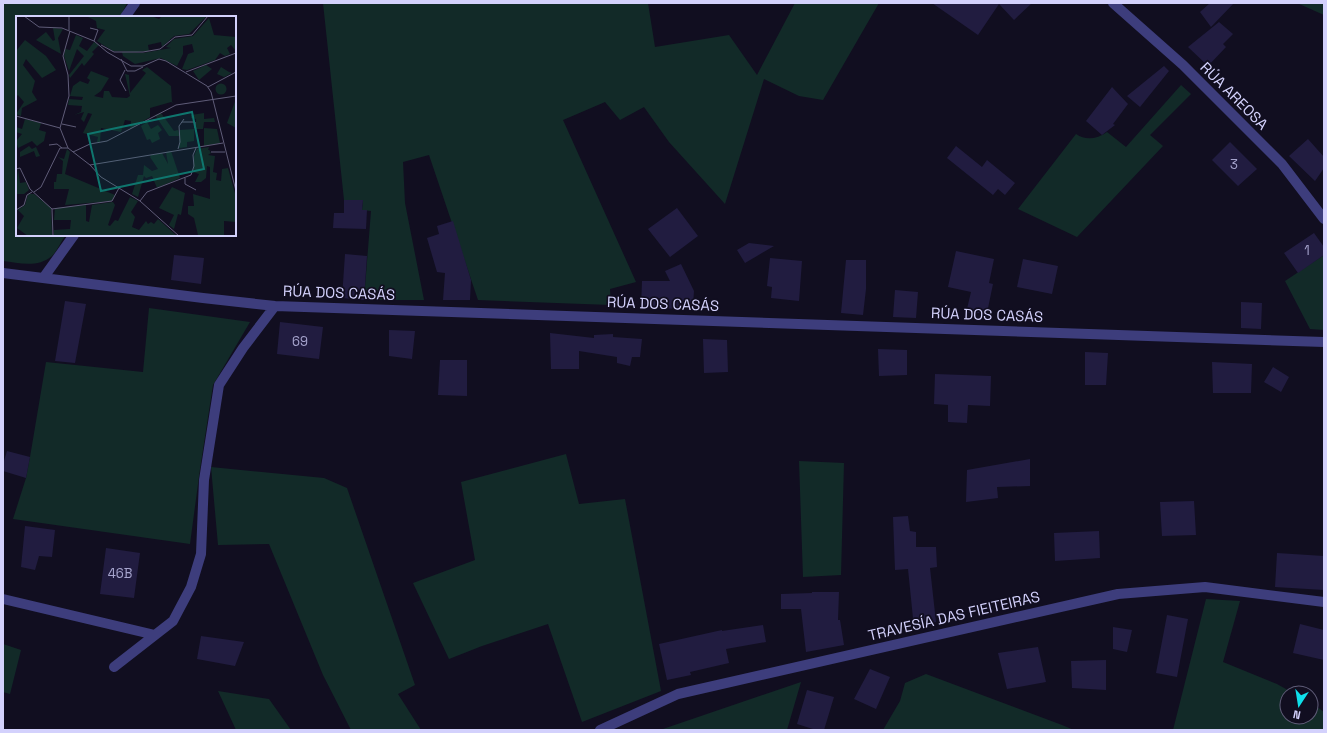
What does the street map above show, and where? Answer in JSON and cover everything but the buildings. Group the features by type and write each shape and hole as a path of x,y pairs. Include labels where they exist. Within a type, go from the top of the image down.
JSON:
{"street":[{"path":"126,16 135,3"},
{"name":"RÚA AREOSA","path":"1113,3 1183,65 1282,164 1324,220"},
{"path":"44,277 73,236"},
{"name":"RÚA DOS CASÁS","path":"3,273 275,306 1324,342"},
{"path":"114,667 173,621 191,587 201,554 204,480 220,385 243,348 275,306"},
{"name":"TRAVESÍA DAS FIEITEIRAS","path":"600,730 678,694 1118,594 1205,587 1324,602"},
{"path":"3,599 155,635"}],"green space":[{"path":"3,3 127,3 120,16 16,16 16,236 65,236 56,251 47,260 28,264 3,261"},
{"path":"323,3 648,3 655,47 729,35 757,75 795,3 879,3 823,100 799,96 764,79 725,204 669,142 644,107 620,120 605,102 563,120 636,282 610,289 611,305 478,300 429,155 403,162 405,203 424,300 364,300 371,211 362,210 363,200 344,200"},
{"path":"1297,3 1324,3 1324,15"},
{"path":"1181,85 1191,94 1150,135 1163,146 1077,237 1018,209 1076,134 1084,138 1092,138 1107,132 1126,147"},
{"path":"1324,255 1324,330 1310,329 1285,281"},
{"path":"149,308 250,322 213,385 190,544 13,519 26,478 46,362 143,372"},
{"path":"566,454 579,504 625,499 661,691 582,722 548,624 482,646 449,659 413,583 475,560 461,482"},
{"path":"799,461 844,463 841,575 803,577"},
{"path":"211,467 324,478 347,488 415,685 398,694 421,730 351,730 323,675 269,544 218,545"},
{"path":"1206,599 1240,601 1223,662 1279,685 1279,725 1319,725 1319,708 1324,712 1324,730 1173,730"},
{"path":"3,644 21,650 10,694 3,692"},
{"path":"926,674 1074,730 883,730 900,701 905,683"},
{"path":"801,682 787,730 660,730"},
{"path":"218,691 269,699 291,730 236,730"}]}
